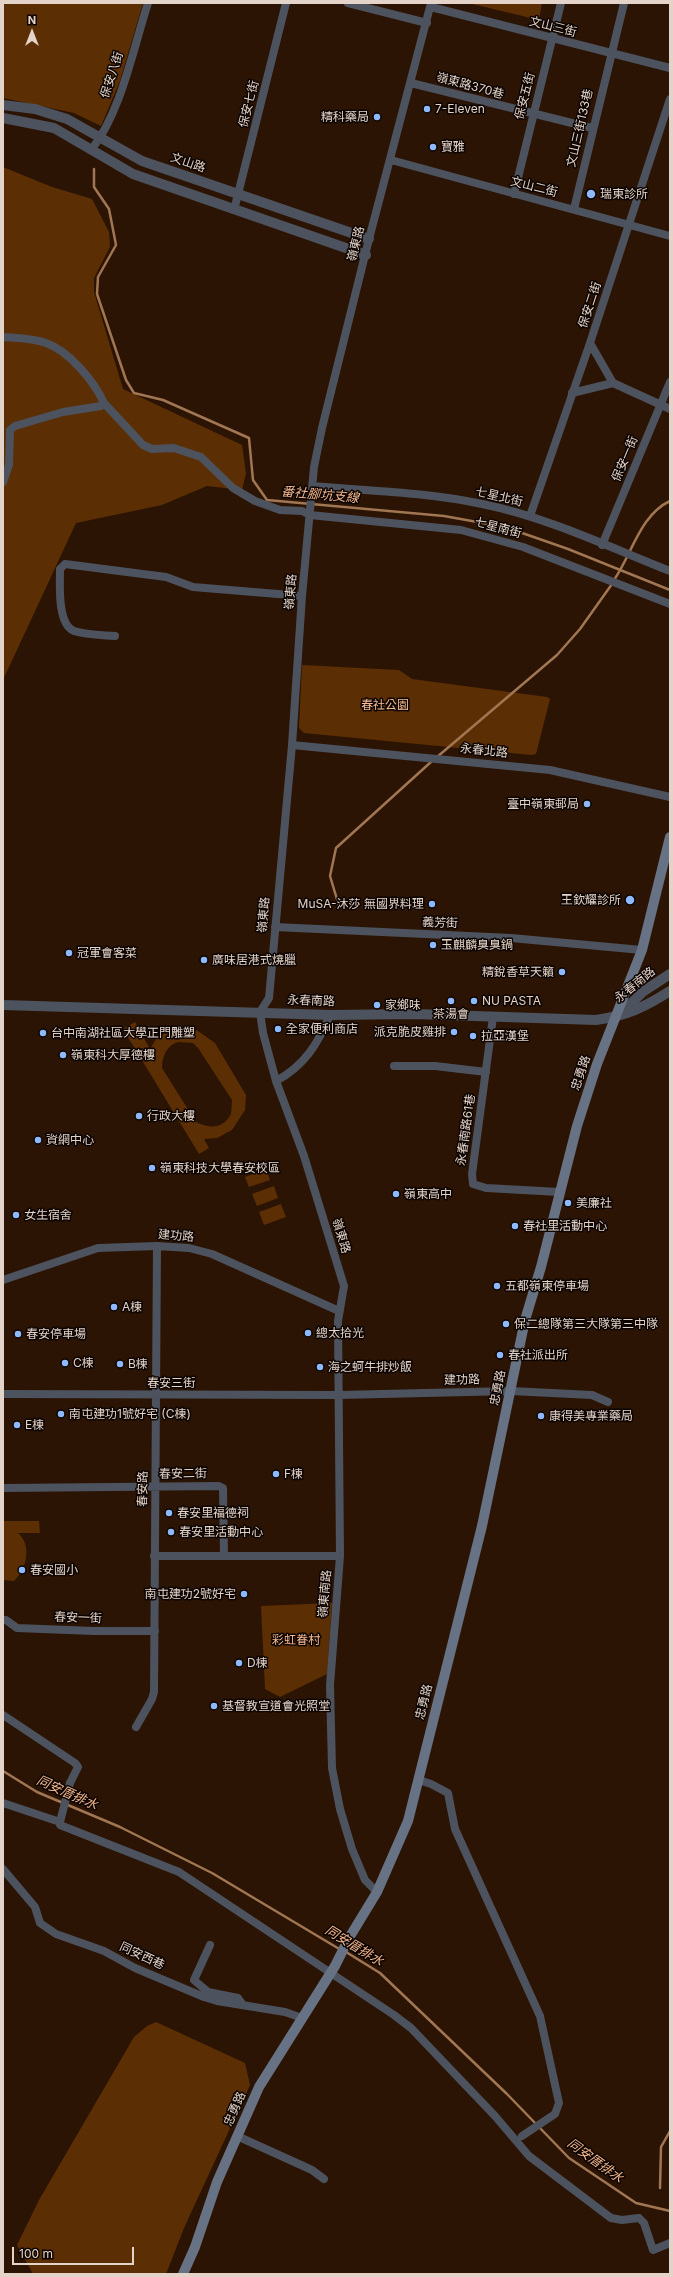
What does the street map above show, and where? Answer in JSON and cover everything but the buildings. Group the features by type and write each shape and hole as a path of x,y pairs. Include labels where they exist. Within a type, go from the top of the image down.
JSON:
{"main road":[{"name":"忠勇路","path":"183,2274 195,2247 217,2182 259,2087 333,1969 348,1940 377,1892 386,1868 401,1838 419,1780 482,1526 525,1320 541,1267 559,1192 577,1126 597,1064 617,1017 642,950 670,837"}],"street":[{"name":"保安八街","path":"91,150 101,138 114,110 148,3"},
{"name":"保安七街","path":"234,210 286,3"},
{"path":"348,3 427,23"},
{"name":"保安五街","path":"514,194 532,115 561,3"},
{"name":"文山三街133巷","path":"574,209 592,128 624,3"},
{"name":"嶺東路","path":"340,1311 344,1286 304,1156 276,1081 263,1033 260,1012 269,998 292,745 302,596 310,511 319,440 369,239 431,5"},
{"name":"文山三街","path":"431,5 552,40 670,68"},
{"name":"嶺東路370巷","path":"411,83 532,115 592,128"},
{"name":"保安二街","path":"530,516 590,343 670,99"},
{"name":"文山路","path":"3,105 34,109 67,119 142,161 369,239"},
{"path":"3,118 54,128 133,174 366,255"},
{"name":"文山二街","path":"391,160 670,236"},
{"name":"七星南街","path":"3,337 47,343 65,354 94,386 104,403 143,445 157,449 174,448 201,457 233,488 255,501 280,510 310,511 424,525 461,530 498,539 523,546 670,604"},
{"path":"590,343 613,383 670,409"},
{"name":"保安一街","path":"602,545 670,382"},
{"path":"572,393 613,383"},
{"path":"3,482 9,465 10,430 15,426 63,412 101,406 104,403"},
{"name":"七星北街","path":"313,489 430,496 482,504 530,516 670,571"},
{"path":"115,636 74,631 67,626 60,604 60,569 65,564 166,577 193,587 302,596"},
{"name":"永春北路","path":"292,745 550,770 670,797"},
{"name":"義芳街","path":"275,927 510,938 642,950"},
{"name":"永春南路","path":"617,1017 644,991 670,974"},
{"name":"永春南路","path":"3,1005 330,1015 414,1014 596,1020 617,1017 647,1006 670,991"},
{"path":"276,1081 290,1074 304,1061 318,1041 330,1015"},
{"name":"永春南路61巷","path":"493,1017 472,1174 473,1184 486,1188 559,1192"},
{"path":"394,1066 435,1066 486,1072"},
{"name":"建功路","path":"3,1280 98,1248 157,1246 189,1248 212,1254 340,1311"},
{"name":"春安路","path":"136,1727 152,1699 154,1692 157,1246"},
{"name":"嶺東南路","path":"340,1311 337,1354 339,1395 340,1556 330,1685 332,1768 340,1809 350,1843 365,1880 377,1892"},
{"name":"建功路","path":"339,1395 511,1391 592,1395 608,1402"},
{"name":"春安三街","path":"3,1394 339,1395"},
{"name":"春安二街","path":"3,1488 219,1486 223,1488 224,1556"},
{"path":"154,1556 340,1556"},
{"name":"春安一街","path":"3,1620 6,1620 17,1628 155,1631"},
{"path":"3,1715 75,1763 78,1767 70,1783 60,1825 179,1872 333,1969 411,2028 541,2167 610,2218 622,2220 639,2218 644,2223 653,2250 670,2243"},
{"path":"419,1780 431,1784 448,1793 455,1829 540,2016 559,2103 555,2114 522,2136"},
{"path":"3,1803 60,1820"},
{"name":"同安西巷","path":"3,1869 35,1907 40,1923 56,1934 104,1951 123,1962 204,1997 285,2012 302,2018"},
{"path":"210,1945 194,1980 208,1992 238,1998 243,2004"},
{"path":"237,2136 312,2170 324,2179"}],"green space":[{"path":"3,3 143,3 120,81 101,126 74,113 3,98"},
{"path":"468,3 542,3 539,20"},
{"path":"3,167 52,187 92,199 109,232 110,247 94,278 94,292 123,389 242,445 246,473 242,490 207,486 162,505 76,523 3,680"},
{"name":"春社公園","path":"302,665 399,670 412,679 547,697 550,699 536,754 531,755 304,733 299,728"},
{"path":"135,1022 150,1049 156,1039 169,1030 185,1028 198,1031 215,1043 246,1095 245,1110 232,1130 217,1138 204,1139 209,1148 199,1154 123,1029","holes":["174,1043 193,1043 198,1048 232,1100 231,1114 228,1119 220,1125 206,1126 196,1122 162,1068 164,1055 168,1048"]},
{"path":"266,1169 270,1180 249,1187 245,1177"},
{"path":"274,1186 278,1198 257,1206 252,1194"},
{"path":"281,1204 286,1217 264,1225 259,1212"},
{"path":"3,1521 39,1521 40,1533 18,1533 25,1544 26,1557 22,1570 14,1581 3,1580"},
{"name":"彩虹眷村","path":"332,1603 327,1674 280,1697 265,1689 261,1606"},
{"path":"156,2022 245,2063 250,2085 184,2228 166,2274 33,2274 17,2245 39,2200 134,2037 147,2026"}],"waterway":[{"name":"番社腳坑支線","path":"94,169 94,187 109,209 116,245 98,277 97,294 126,380 134,393 163,400 249,438 253,480 267,500 444,516 505,527 568,549 670,590"},
{"path":"614,580 644,525 660,507 670,501"},
{"path":"437,757 557,655 580,629 612,584"},
{"path":"339,906 330,876 336,848 432,761"},
{"name":"同安厝排水","path":"3,1771 37,1792 120,1827 212,1873 341,1950"},
{"name":"同安厝排水","path":"346,1952 380,1973 507,2094 569,2158 636,2203 670,2211"},
{"path":"660,2188 661,2147 670,2131"}],"place":[{"name":"7-Eleven","path":"427,109"},
{"name":"精科藥局","path":"377,117"},
{"name":"寶雅","path":"433,147"},
{"name":"瑞東診所","path":"591,194"},
{"name":"臺中嶺東郵局","path":"587,804"},
{"name":"王欽耀診所","path":"630,900"},
{"name":"MuSA-沐莎 無國界料理","path":"432,904"},
{"name":"玉麒麟臭臭鍋","path":"433,945"},
{"name":"冠軍會客菜","path":"69,953"},
{"name":"廣味居港式燒臘","path":"204,960"},
{"name":"精銳香草天籟","path":"562,972"},
{"name":"茶湯會","path":"451,1001"},
{"name":"NU PASTA","path":"474,1001"},
{"name":"家鄉味","path":"377,1005"},
{"name":"全家便利商店","path":"278,1029"},
{"name":"派克脆皮雞排","path":"454,1032"},
{"name":"台中南湖社區大學正門雕塑","path":"43,1033"},
{"name":"拉亞漢堡","path":"473,1036"},
{"name":"嶺東科大厚德樓","path":"63,1055"},
{"name":"行政大樓","path":"139,1116"},
{"name":"資網中心","path":"38,1140"},
{"name":"嶺東科技大學春安校區","path":"152,1168"},
{"name":"嶺東高中","path":"396,1194"},
{"name":"美廉社","path":"568,1203"},
{"name":"女生宿舍","path":"16,1215"},
{"name":"春社里活動中心","path":"515,1226"},
{"name":"五都嶺東停車場","path":"497,1286"},
{"name":"A棟","path":"114,1307"},
{"name":"保二總隊第三大隊第三中隊","path":"506,1324"},
{"name":"總太拾光","path":"308,1333"},
{"name":"春安停車場","path":"18,1334"},
{"name":"春社派出所","path":"500,1355"},
{"name":"C棟","path":"65,1363"},
{"name":"B棟","path":"120,1364"},
{"name":"海之蚵牛排炒飯","path":"320,1367"},
{"name":"南屯建功1號好宅 (C棟)","path":"61,1414"},
{"name":"康得美專業藥局","path":"541,1416"},
{"name":"E棟","path":"17,1425"},
{"name":"F棟","path":"276,1474"},
{"name":"春安里福德祠","path":"169,1513"},
{"name":"春安里活動中心","path":"171,1532"},
{"name":"春安國小","path":"22,1570"},
{"name":"南屯建功2號好宅","path":"244,1594"},
{"name":"D棟","path":"239,1663"},
{"name":"基督教宣道會光照堂","path":"214,1706"}]}
